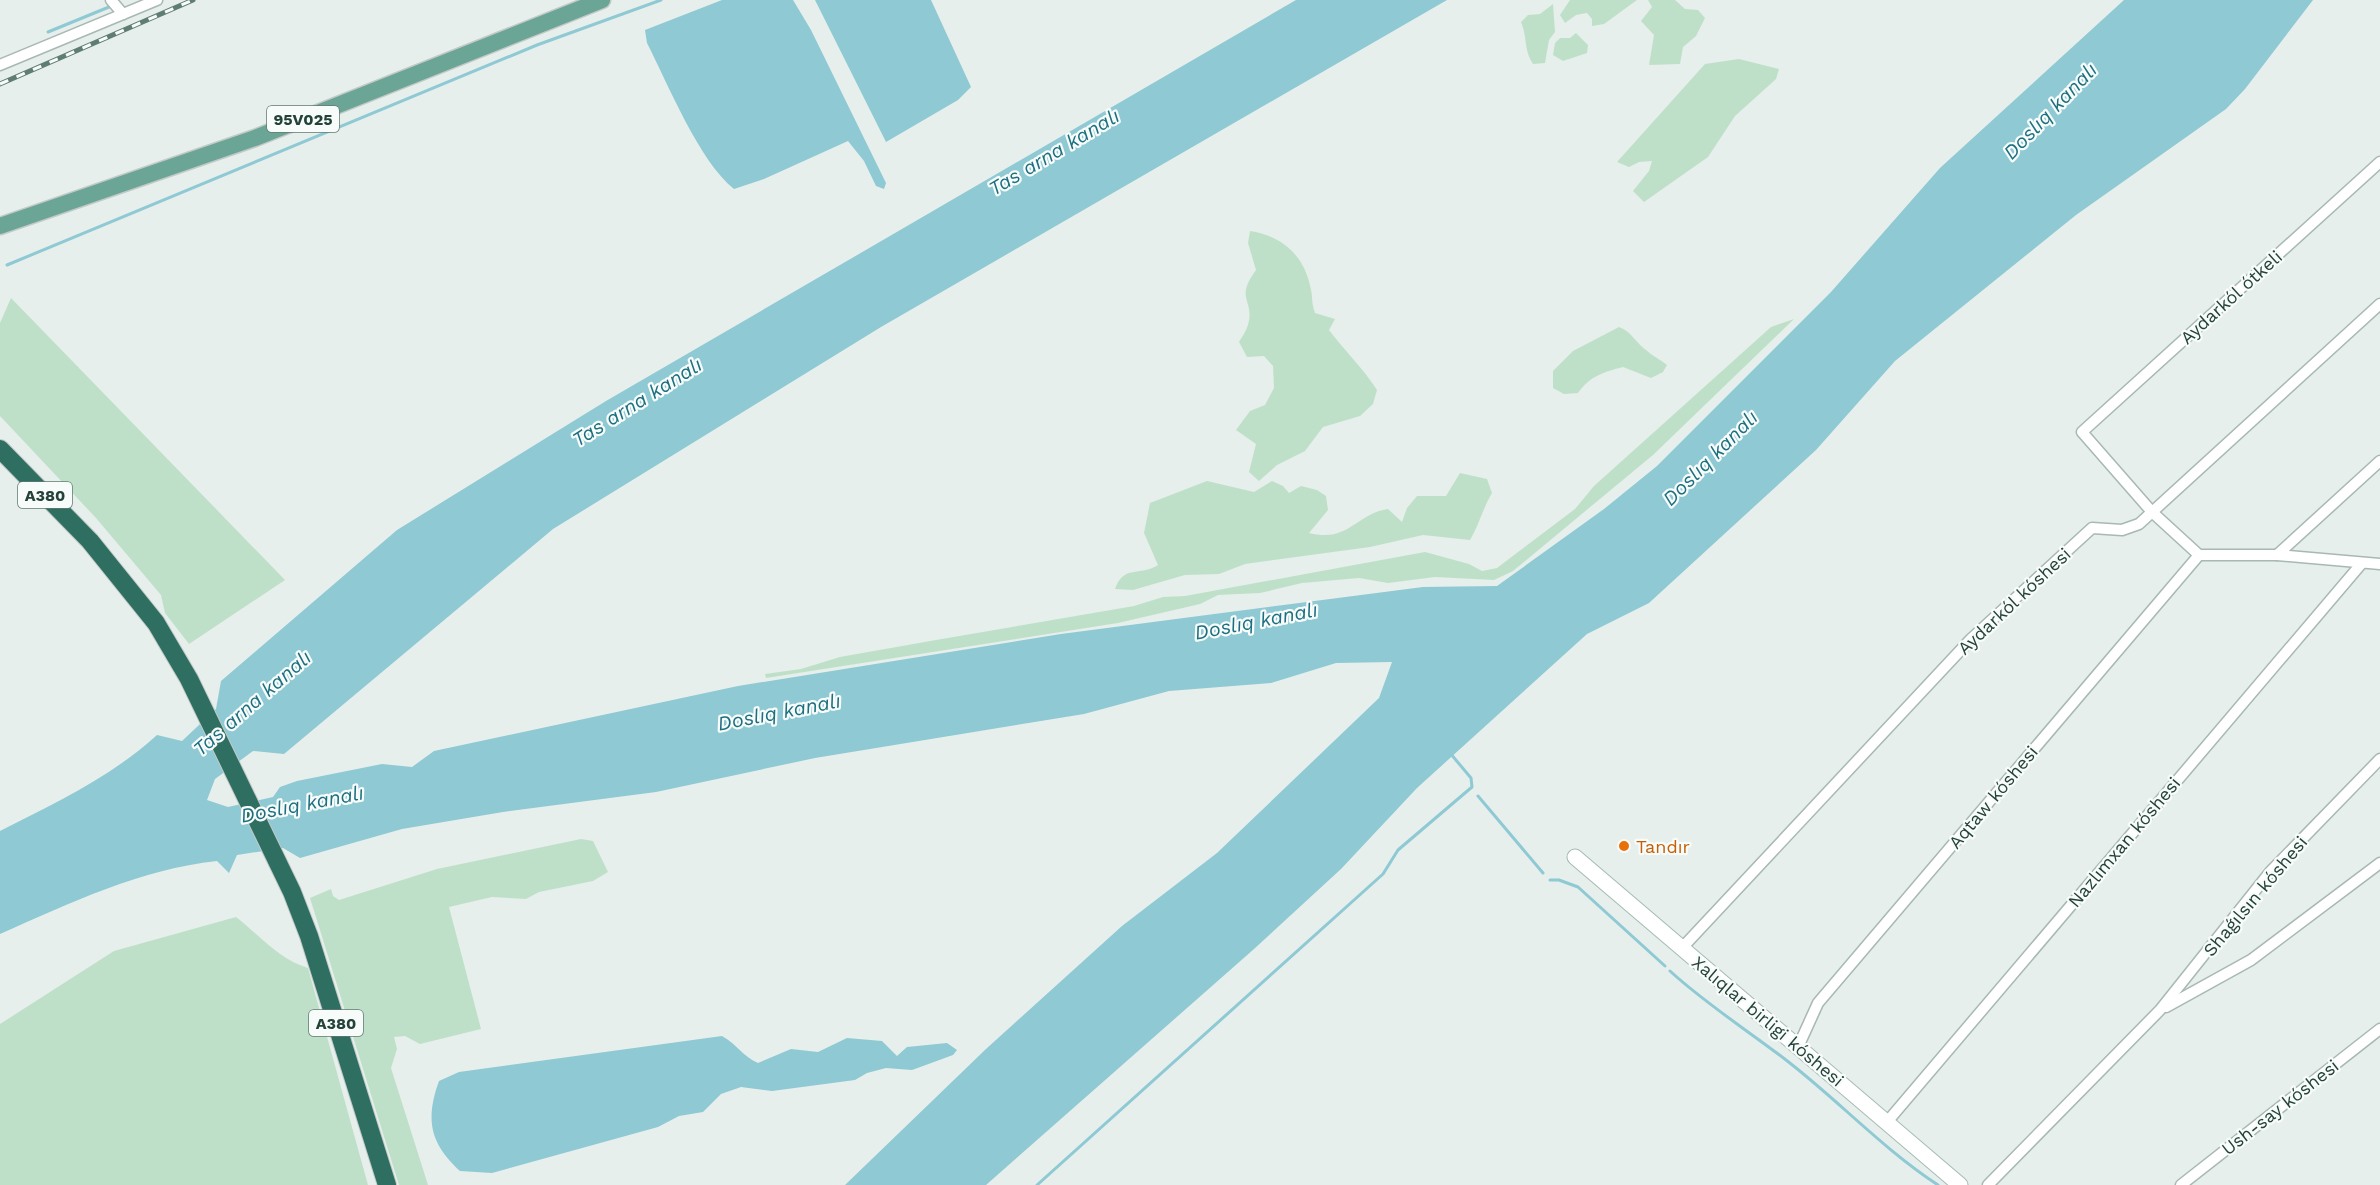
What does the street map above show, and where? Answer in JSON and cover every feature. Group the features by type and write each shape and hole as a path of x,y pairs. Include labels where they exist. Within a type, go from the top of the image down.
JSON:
{"highway":[{"name":"A380","path":"0,449 90,541 156,623 204,709 279,864 309,936 387,1185"}],"main road":[{"name":"95V025","path":"0,226 255,138 602,0"}],"street":[{"path":"111,0 123,14"},
{"path":"0,65 157,0"},
{"name":"Aydarkól ótkeli","path":"2152,512 2082,432 2380,162"},
{"name":"Aydarkól kóshesi","path":"1682,948 1971,639 2092,528 2122,530 2139,524 2380,304"},
{"path":"2277,555 2380,461"},
{"path":"2152,512 2199,555 2277,555 2380,564"},
{"name":"Aqtaw kóshesi","path":"1798,1047 1818,1003 2199,555"},
{"name":"Nazlımxan kóshesi","path":"1887,1122 2362,563"},
{"name":"Shaǵılsın kóshesi","path":"1988,1185 2160,1010 2270,872 2380,759"},
{"name":"Xalıqlar birligi kóshesi","path":"1575,857 1887,1122 1954,1183"},
{"name":"Shaǵılsın kóshesi","path":"2160,1010 2251,960 2380,863"},
{"name":"Ush-say kóshesi","path":"2181,1185 2380,1029"}],"green space":[{"path":"1570,0 1637,0 1604,24 1592,26 1592,19 1587,13 1576,15 1565,23 1560,15"},
{"path":"1648,0 1675,0 1685,9 1698,10 1705,18 1696,36 1683,47 1680,64 1649,65 1654,35 1641,21 1652,7"},
{"path":"1553,4 1555,32 1549,40 1545,63 1533,64 1521,22 1528,15 1540,14"},
{"path":"1576,33 1588,45 1587,53 1563,61 1553,55 1555,43 1560,38 1570,38"},
{"path":"1739,59 1779,69 1776,79 1735,116 1708,157 1644,202 1633,191 1649,171 1652,161 1639,162 1629,167 1617,162 1705,64"},
{"path":"1250,231 1282,243 1298,258 1308,278 1315,313 1335,319 1329,330 1377,390 1373,404 1360,416 1323,427 1305,451 1277,465 1259,481 1249,472 1256,444 1236,430 1250,411 1265,405 1274,388 1273,366 1264,356 1247,357 1239,342 1247,327 1249,316 1246,288 1256,270 1248,243"},
{"path":"11,298 285,580 189,644 165,613 161,595 96,518 0,416 0,323"},
{"path":"1794,319 1653,455 1513,571 1494,580 1435,577 1388,583 1359,578 1302,583 1260,593 1218,595 1200,604 1118,623 766,678 765,674 801,669 840,657 1134,606 1163,597 1185,596 1425,552 1469,564 1482,571 1497,568 1575,509 1594,486 1771,327"},
{"path":"1619,327 1667,365 1663,372 1651,378 1623,367 1587,382 1578,393 1564,394 1553,388 1553,371 1573,351"},
{"path":"1460,473 1487,479 1492,493 1470,540 1423,535 1370,547 1245,564 1219,574 1185,575 1133,590 1115,589 1123,576 1158,565 1144,533 1150,503 1207,481 1254,492 1272,481 1283,486 1289,493 1301,486 1317,490 1326,496 1328,510 1309,533 1323,535 1343,531 1367,516 1388,509 1402,522 1407,508 1417,496 1446,496"},
{"path":"581,839 593,841 608,872 593,881 539,892 526,899 492,897 449,907 481,1029 420,1044 405,1036 394,1037 397,1049 391,1068 428,1185 399,1185 310,898 331,889 333,896 339,900 437,869"},
{"path":"236,917 279,953 308,968 368,1185 0,1185 0,1024 114,951"}],"water":[{"path":"722,0 793,0 811,30 886,183 884,189 876,186 864,161 848,141 764,179 734,189 721,176 685,121 647,43 645,30"},
{"path":"815,0 931,0 971,87 958,100 886,142"},
{"path":"1296,0 1447,0 881,327 553,529 284,754 253,751 215,779 207,800 228,807 273,797 280,787 297,781 382,764 412,767 434,751 738,686 1061,634 1423,587 1497,586 1604,509 1657,466 1831,292 1940,168 2124,0 2313,0 2245,89 2226,109 2076,215 1895,361 1816,450 1649,603 1587,634 1417,788 1341,869 1254,949 986,1185 845,1185 986,1049 1122,926 1217,853 1379,698 1392,662 1336,663 1271,683 1169,691 1084,714 815,758 656,792 503,812 402,829 300,858 283,848 237,855 229,873 217,861 161,871 106,889 0,934 0,831 102,776 157,735 182,741 216,709 221,681 397,530 606,401"},
{"path":"722,1036 758,1063 791,1049 818,1052 847,1038 882,1041 897,1056 907,1047 947,1043 957,1050 953,1055 912,1070 886,1068 867,1073 855,1080 772,1091 741,1087 721,1094 703,1112 679,1116 658,1127 492,1173 460,1171 436,1141 432,1108 439,1081 459,1072"}],"waterway":[{"path":"7,265 537,45 661,0"},
{"path":"48,32 109,7"},
{"path":"1037,1185 1383,874 1398,850 1472,787 1471,778 1450,753"},
{"path":"1478,796 1543,873"},
{"path":"1550,880 1559,880 1578,887 1665,966"},
{"path":"1670,971 1712,1006 1786,1060 1898,1156 1938,1185"}],"railway":[{"path":"0,84 193,0"}],"place":[{"name":"Tandır","path":"1624,846"}],"water label":[{"name":"Doslıq kanalı","path":"2050,111"},
{"name":"Tas arna kanalı","path":"1054,152"},
{"name":"Tas arna kanalı","path":"637,402"},
{"name":"Doslıq kanalı","path":"1710,458"},
{"name":"Doslıq kanalı","path":"1256,621"},
{"name":"Tas arna kanalı","path":"252,703"},
{"name":"Doslıq kanalı","path":"779,712"},
{"name":"Doslıq kanalı","path":"302,804"}]}
